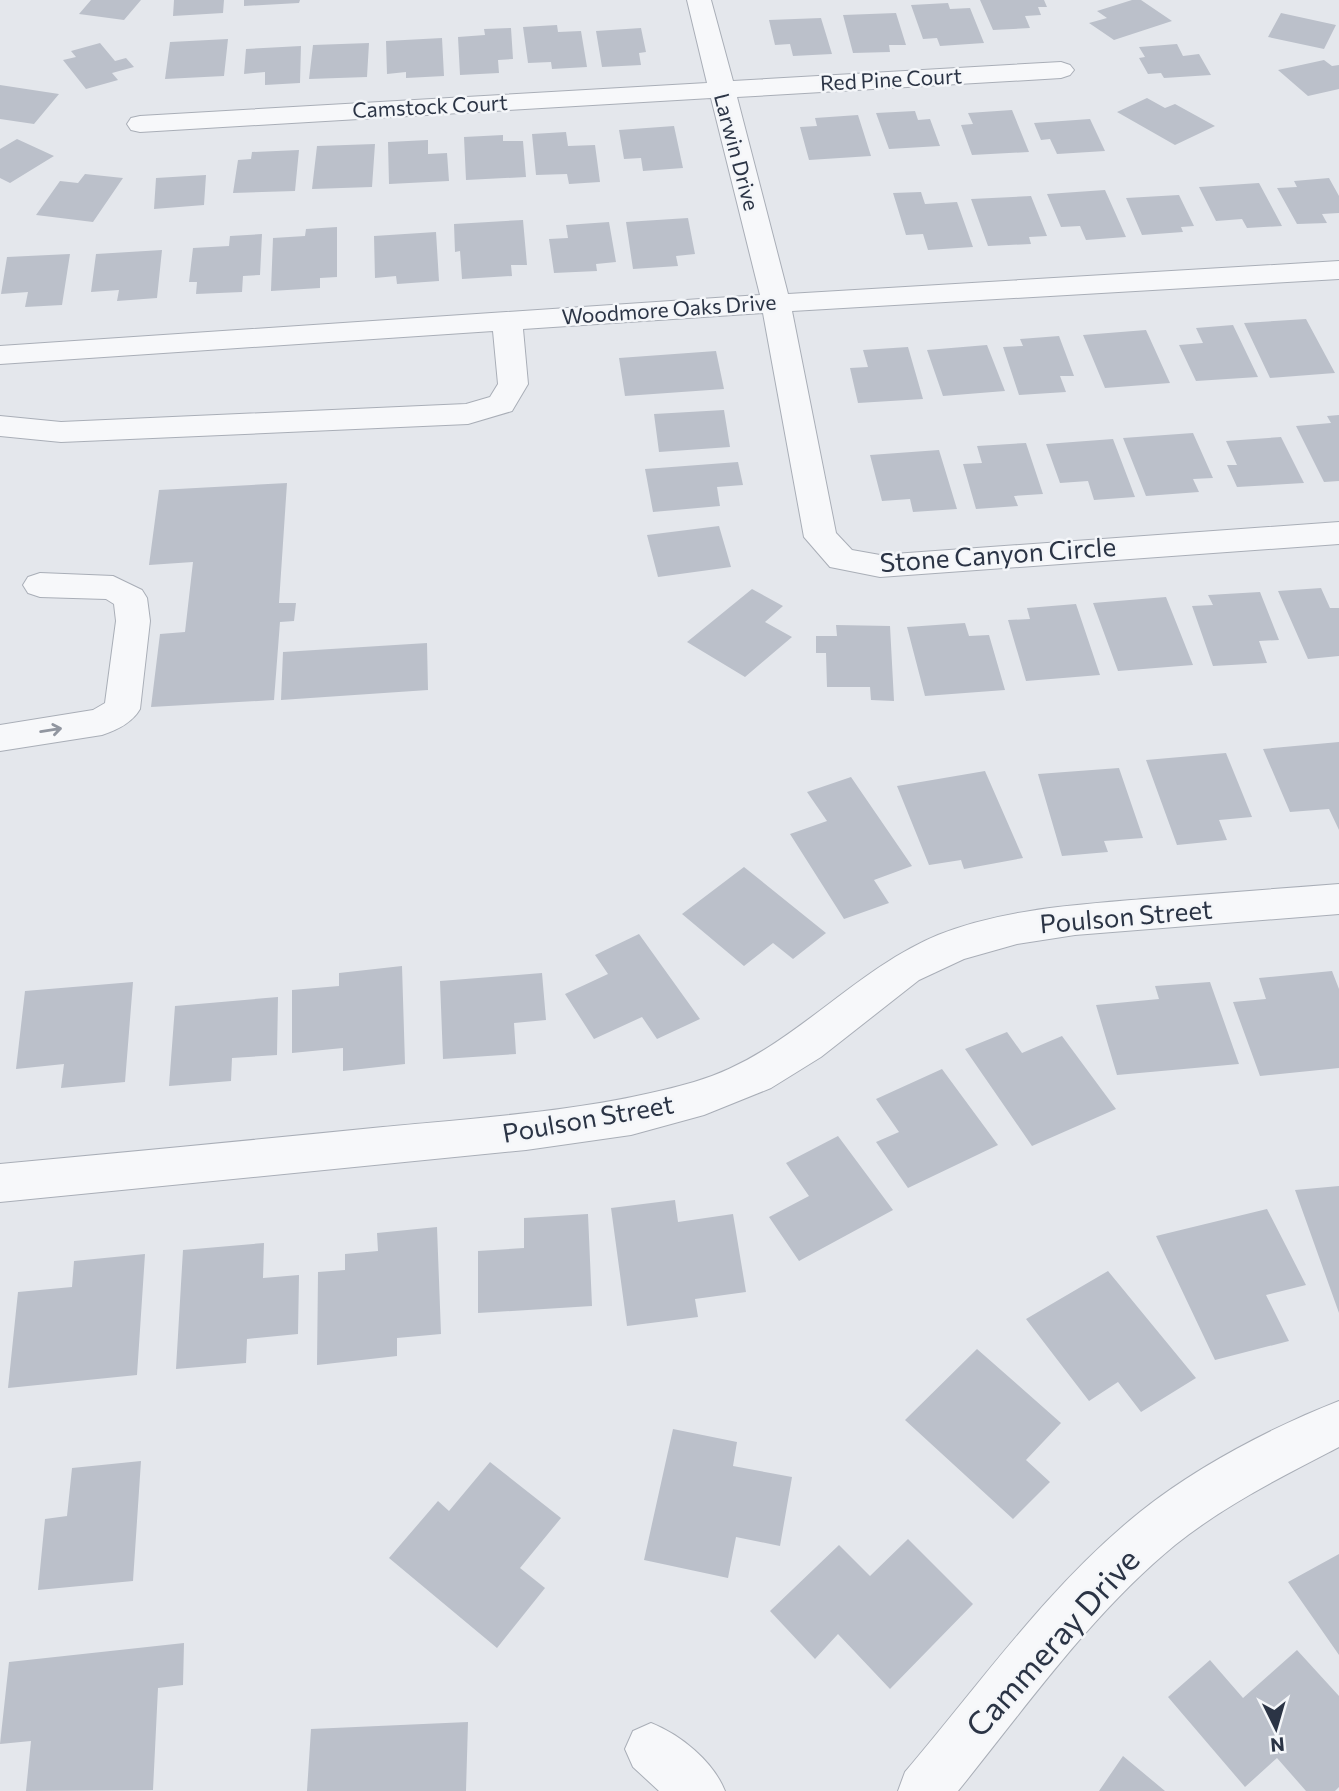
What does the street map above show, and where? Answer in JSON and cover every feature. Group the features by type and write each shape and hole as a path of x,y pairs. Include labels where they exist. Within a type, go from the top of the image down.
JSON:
{"street":[{"name":"Larwin Drive","path":"699,0 776,303"},
{"name":"Red Pine Court","path":"720,90 1061,70"},
{"name":"Camstock Court","path":"139,124 720,90"},
{"name":"Woodmore Oaks Drive","path":"0,355 776,303 1339,270"},
{"name":"Stone Canyon Circle","path":"776,303 820,537 842,559 880,566 1339,533"},
{"path":"0,426 61,432 468,414 501,404 513,384 507,321"},
{"path":"0,738 102,722 122,709 133,621 130,598 113,588 40,585"},
{"name":"Poulson Street","path":"0,1183 527,1132 631,1117 704,1097 756,1076 807,1045 905,969 953,946 1017,928 1063,922 1339,899"},
{"name":"Cammeray Drive","path":"924,1791 1068,1616 1138,1546 1206,1494 1339,1423"},
{"path":"651,1749 699,1791"}],"building":[{"path":"91,0 141,0 124,20 79,14"},
{"path":"174,0 224,0 223,13 173,16"},
{"path":"244,0 300,0 299,3 244,6"},
{"path":"980,0 1044,0 1047,7 1038,7 1041,15 1025,16 1030,28 993,30"},
{"path":"1132,0 1141,0 1172,21 1114,40 1089,23 1107,18 1097,11"},
{"path":"948,3 950,9 970,8 984,43 940,46 937,38 923,39 911,5"},
{"path":"896,13 906,45 889,45 890,52 853,53 843,15"},
{"path":"1281,13 1336,25 1324,49 1268,37"},
{"path":"821,18 832,54 793,56 790,44 775,45 769,20"},
{"path":"557,25 558,32 581,31 587,67 552,69 551,62 528,63 523,27"},
{"path":"511,28 513,59 498,60 499,73 460,75 458,37 485,35 484,29"},
{"path":"641,28 646,52 639,53 641,65 602,67 596,31"},
{"path":"442,38 444,76 406,78 406,72 387,74 386,41"},
{"path":"228,39 224,76 165,79 170,42"},
{"path":"100,43 115,61 126,58 134,67 112,73 118,80 86,89 63,60 76,57 71,51"},
{"path":"369,43 367,77 309,79 313,45"},
{"path":"1177,44 1183,56 1199,54 1211,75 1164,78 1161,73 1148,74 1139,58 1145,57 1139,47"},
{"path":"301,46 300,83 265,85 265,72 244,74 246,49"},
{"path":"1324,60 1332,66 1339,65 1339,89 1308,96 1278,70"},
{"path":"0,85 59,94 34,124 0,119"},
{"path":"1147,98 1165,108 1175,104 1215,126 1175,145 1117,112"},
{"path":"1012,110 1029,152 972,155 961,125 973,124 968,113"},
{"path":"915,111 918,120 930,119 940,146 889,149 876,113"},
{"path":"858,115 871,156 809,160 800,127 817,126 815,118"},
{"path":"1090,119 1105,151 1057,154 1050,139 1041,140 1034,123"},
{"path":"674,126 683,168 643,171 641,158 624,159 619,130"},
{"path":"566,132 568,146 595,145 600,182 569,184 567,174 536,175 532,134"},
{"path":"503,135 503,141 523,141 526,177 466,180 464,137"},
{"path":"17,139 54,156 10,183 0,178 0,149"},
{"path":"428,140 428,154 447,153 449,181 389,184 388,142"},
{"path":"375,144 372,187 312,189 317,146"},
{"path":"299,150 295,191 233,193 238,160 251,159 252,152"},
{"path":"85,174 123,178 93,222 36,215 60,181 78,183"},
{"path":"206,175 204,205 154,209 156,178"},
{"path":"1329,178 1339,196 1339,213 1322,214 1327,223 1297,224 1277,188 1297,187 1294,181"},
{"path":"1259,183 1282,226 1247,228 1242,219 1216,221 1199,187"},
{"path":"1105,190 1126,237 1086,240 1080,226 1061,227 1047,194"},
{"path":"921,192 925,204 957,202 973,247 928,250 923,234 906,235 893,193"},
{"path":"1179,195 1194,226 1181,227 1183,232 1142,235 1126,198"},
{"path":"1031,196 1047,236 1029,237 1031,244 988,246 971,199"},
{"path":"688,218 695,254 676,256 678,266 633,269 626,222"},
{"path":"523,220 527,265 511,265 512,276 462,279 460,251 455,252 454,224"},
{"path":"609,222 616,262 596,264 597,271 554,273 549,239 568,238 566,225"},
{"path":"337,227 337,277 320,278 320,288 271,291 273,238 305,236 306,229"},
{"path":"436,232 439,281 397,284 396,276 375,278 374,236"},
{"path":"262,234 260,275 243,276 242,292 196,294 197,282 189,282 193,248 229,246 230,236"},
{"path":"162,250 157,298 117,301 119,290 91,292 96,254"},
{"path":"70,254 62,305 25,307 28,292 1,294 7,257"},
{"path":"1306,319 1335,373 1270,378 1244,323"},
{"path":"1233,325 1258,377 1196,381 1179,345 1203,343 1196,328"},
{"path":"1146,330 1170,383 1105,388 1083,335"},
{"path":"1059,336 1074,376 1060,376 1066,392 1019,395 1003,347 1023,346 1020,339"},
{"path":"987,345 1005,391 943,396 927,350"},
{"path":"908,347 923,399 858,403 850,368 868,367 863,350"},
{"path":"716,351 724,389 625,396 619,358"},
{"path":"724,410 730,447 659,452 654,414"},
{"path":"1339,415 1339,481 1324,482 1296,426 1331,423 1327,416"},
{"path":"1193,433 1213,478 1193,479 1199,492 1146,496 1123,438"},
{"path":"1281,437 1304,483 1237,487 1227,465 1237,465 1226,441"},
{"path":"1113,439 1135,497 1094,500 1088,481 1060,483 1046,444"},
{"path":"1026,443 1043,494 1014,496 1018,506 976,509 963,464 982,463 977,446"},
{"path":"939,450 957,509 913,512 910,499 882,501 870,455"},
{"path":"738,462 743,485 717,487 720,506 653,512 645,469"},
{"path":"287,483 279,603 296,603 294,621 280,622 274,700 151,707 160,634 185,632 193,562 149,565 159,490"},
{"path":"719,526 731,567 658,577 647,535"},
{"path":"1321,588 1330,608 1339,608 1339,656 1308,659 1278,591"},
{"path":"752,589 783,606 765,622 792,637 745,677 687,642"},
{"path":"1260,592 1279,640 1259,641 1267,663 1213,666 1192,606 1213,605 1208,595"},
{"path":"1166,597 1193,665 1118,671 1093,603"},
{"path":"1076,604 1100,675 1026,681 1008,620 1030,619 1027,608"},
{"path":"965,623 969,636 989,635 1005,690 925,696 907,627"},
{"path":"836,625 890,626 894,701 871,700 870,687 827,687 826,653 816,653 816,636 837,636"},
{"path":"427,643 428,690 281,700 283,652"},
{"path":"1339,742 1339,830 1329,809 1290,812 1263,749"},
{"path":"1226,753 1252,817 1219,820 1227,840 1177,845 1146,760"},
{"path":"1119,768 1143,838 1104,841 1108,852 1062,856 1038,774"},
{"path":"985,771 1023,858 964,869 961,860 929,865 897,786"},
{"path":"851,777 912,866 874,880 889,903 844,919 790,834 827,821 807,792"},
{"path":"744,867 826,933 793,959 773,943 744,966 682,914"},
{"path":"639,934 700,1019 657,1039 642,1017 594,1039 565,994 608,974 595,955"},
{"path":"402,966 405,1064 343,1071 343,1048 292,1053 292,990 339,986 339,973"},
{"path":"1332,971 1339,989 1339,1068 1260,1076 1233,1002 1266,999 1259,978"},
{"path":"542,973 546,1020 514,1023 516,1054 443,1059 440,981"},
{"path":"133,982 125,1082 61,1088 64,1064 16,1069 25,991"},
{"path":"1210,982 1239,1064 1117,1075 1096,1005 1159,999 1155,986"},
{"path":"278,997 277,1055 232,1058 231,1081 169,1086 175,1006"},
{"path":"1007,1032 1022,1053 1062,1036 1116,1109 1032,1146 965,1049"},
{"path":"942,1069 998,1145 908,1188 876,1142 899,1132 876,1099"},
{"path":"838,1136 893,1210 799,1261 769,1217 809,1196 786,1163"},
{"path":"1339,1186 1339,1313 1295,1190"},
{"path":"675,1200 678,1222 733,1214 746,1292 695,1299 698,1317 627,1326 611,1208"},
{"path":"1267,1209 1306,1285 1266,1295 1289,1341 1215,1360 1156,1236"},
{"path":"588,1214 592,1306 478,1313 478,1251 524,1248 524,1218"},
{"path":"437,1227 441,1334 397,1338 397,1356 317,1365 318,1272 345,1270 345,1254 378,1251 377,1233"},
{"path":"264,1243 263,1278 299,1275 298,1334 247,1339 246,1363 176,1369 183,1250"},
{"path":"145,1254 137,1375 8,1388 18,1292 72,1287 74,1261"},
{"path":"1108,1271 1196,1378 1141,1412 1118,1382 1089,1401 1026,1319"},
{"path":"977,1349 1061,1423 1026,1460 1050,1482 1013,1519 905,1420"},
{"path":"673,1429 737,1442 733,1466 792,1477 780,1546 736,1537 728,1578 644,1560"},
{"path":"141,1461 133,1581 38,1590 45,1519 67,1516 72,1468"},
{"path":"490,1462 561,1518 520,1568 545,1588 497,1648 389,1558 438,1501 449,1511"},
{"path":"908,1539 973,1604 890,1689 838,1634 815,1659 770,1611 839,1545 870,1576"},
{"path":"1339,1554 1339,1655 1288,1582"},
{"path":"184,1643 183,1685 158,1688 153,1790 26,1791 31,1741 0,1744 9,1662"},
{"path":"1297,1650 1339,1696 1339,1787 1335,1791 1306,1791 1277,1758 1245,1787 1168,1697 1210,1660 1243,1698"},
{"path":"468,1722 466,1791 307,1791 311,1729"},
{"path":"1123,1756 1165,1791 1099,1791"}]}
